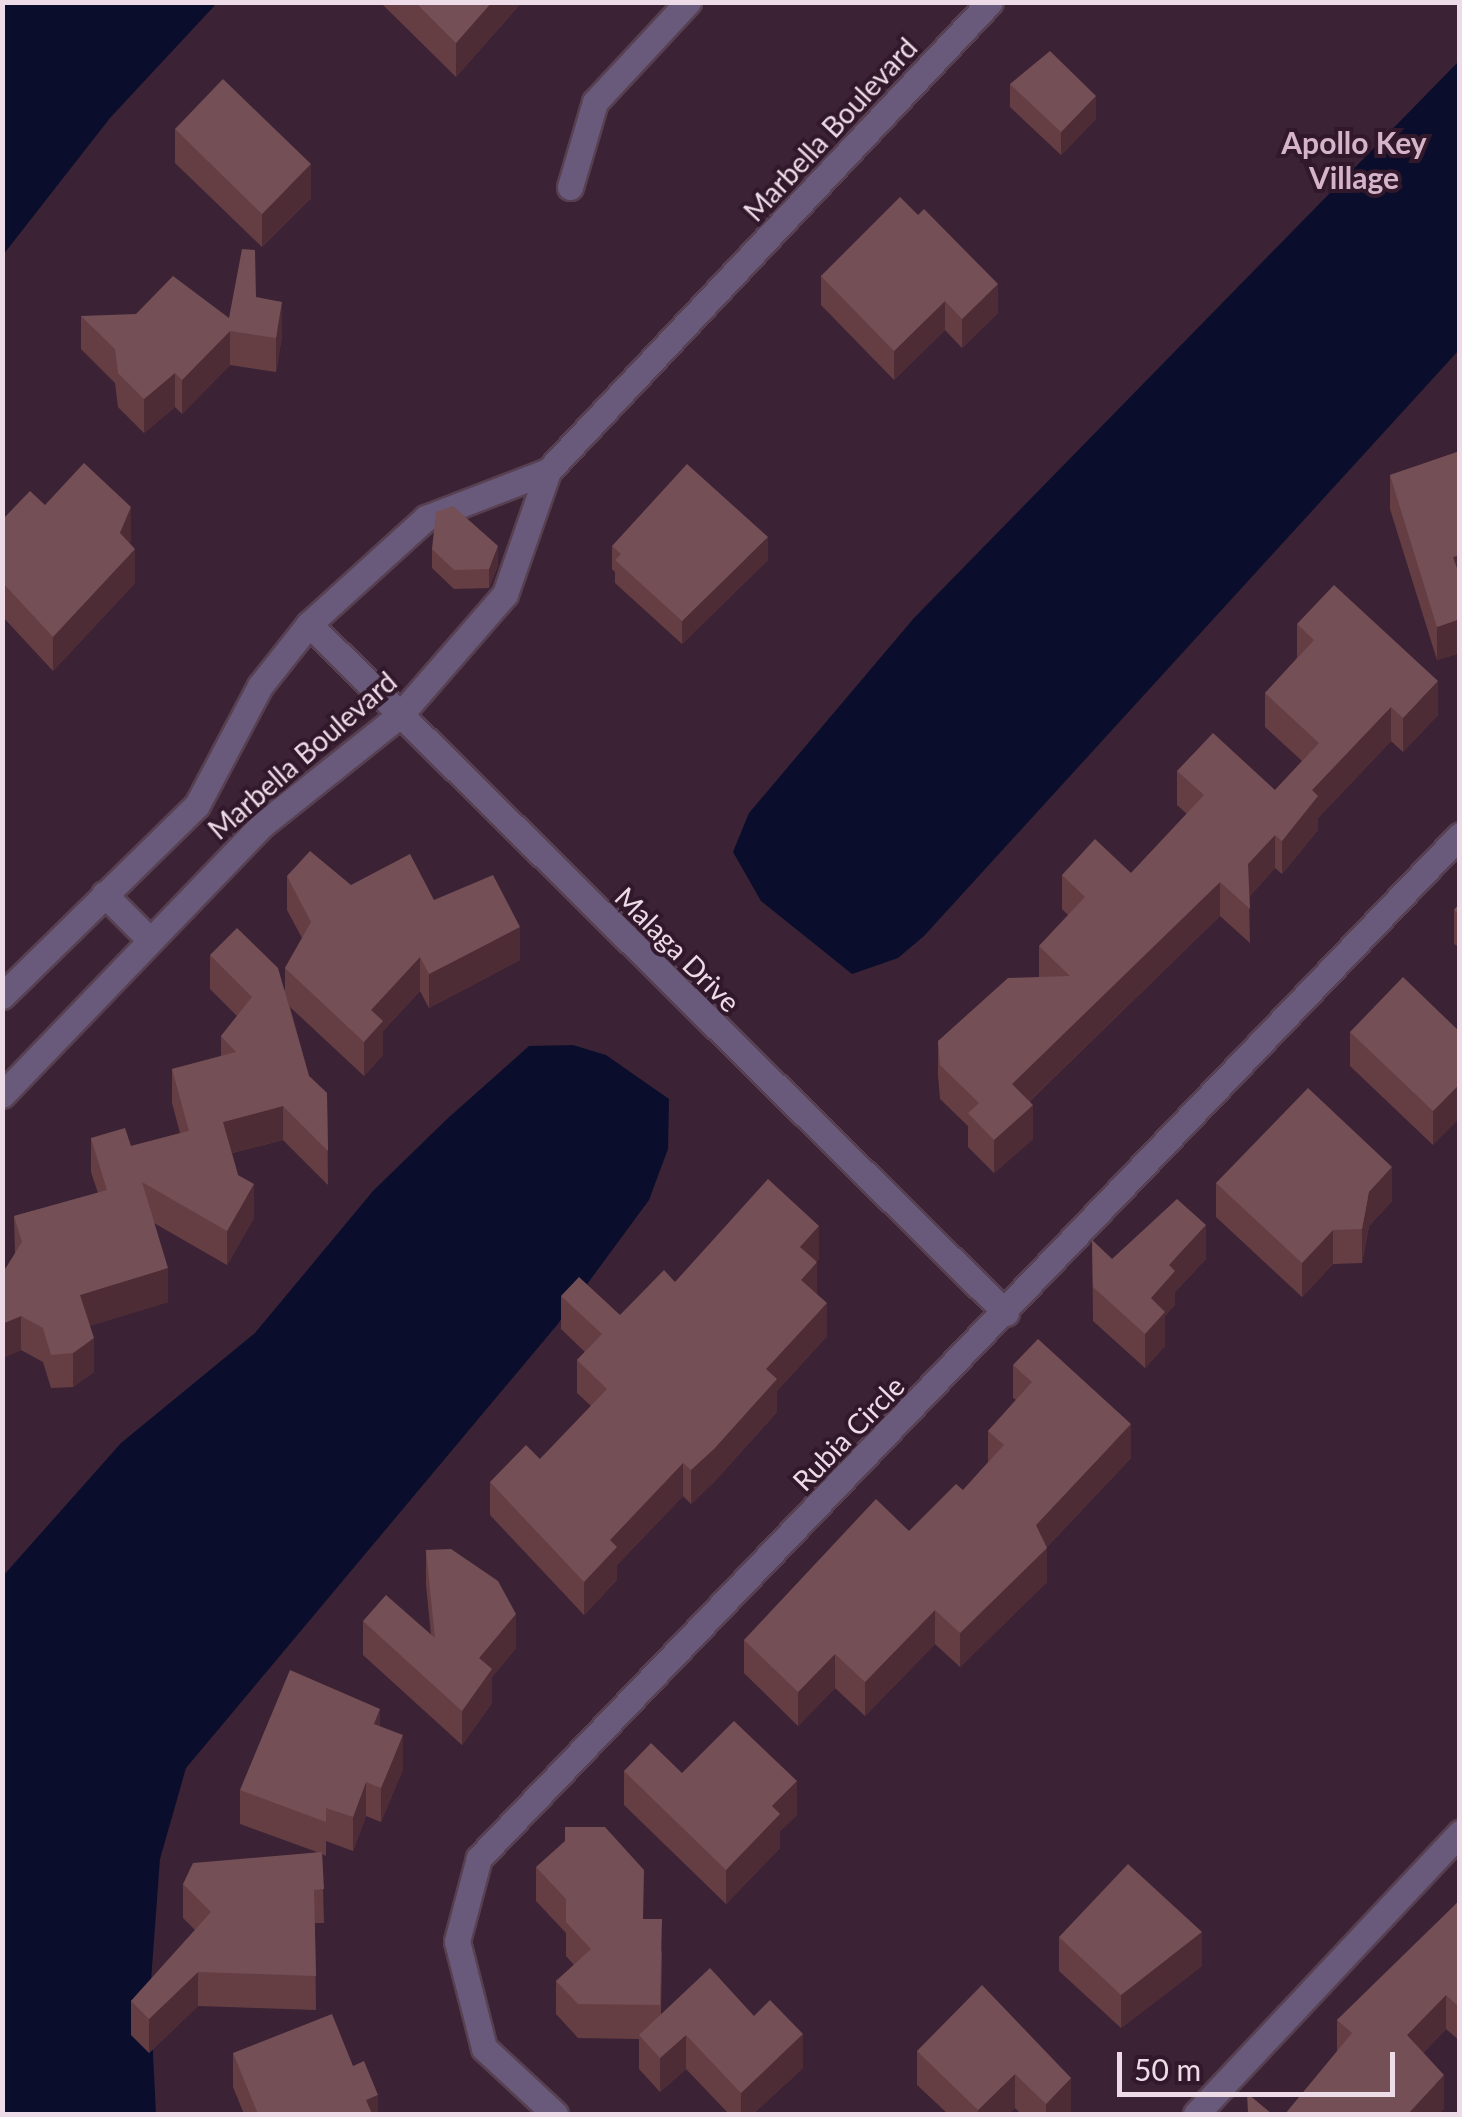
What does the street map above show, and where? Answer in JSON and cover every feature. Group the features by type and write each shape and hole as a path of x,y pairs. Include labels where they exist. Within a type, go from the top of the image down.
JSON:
{"street":[{"path":"570,187 596,102 688,2"},
{"name":"Marbella Boulevard","path":"2,1095 262,825 400,715 505,594 548,471 990,2"},
{"name":"Marbella Boulevard","path":"2,996 197,806 260,686 309,624 426,518 548,471"},
{"name":"Malaga Drive","path":"309,624 1006,1314"},
{"name":"Rubia Circle","path":"555,2114 484,2048 457,1940 479,1858 1006,1314 1460,834"},
{"path":"104,894 150,939"},
{"path":"1196,2114 1460,1833"}],"water":[{"path":"3,2 217,3 110,118 3,255"},
{"path":"1459,61 1459,350 924,936 898,958 852,974 761,901 733,852 749,813 914,618"},
{"path":"573,1045 606,1055 669,1099 668,1149 649,1200 557,1325 186,1768 160,1859 150,1994 156,2114 3,2114 3,1576 121,1443 255,1333 373,1191 447,1119 529,1046"}],"building":[{"path":"415,2 492,2 456,43"},
{"path":"1050,51 1096,96 1061,132 1010,84"},
{"path":"223,79 311,164 262,214 175,129"},
{"path":"900,197 918,215 924,209 998,284 962,319 945,301 894,351 821,276"},
{"path":"242,249 255,250 256,297 282,302 276,338 230,331 182,380 175,373 144,399 118,373 115,349 81,316 136,314 173,276 229,318"},
{"path":"1460,451 1460,555 1453,557 1460,577 1460,619 1437,627 1390,475"},
{"path":"84,463 131,507 120,533 135,549 53,637 2,582 2,520 30,491 45,505"},
{"path":"687,464 768,537 682,621 615,560 621,554 612,546"},
{"path":"453,506 498,546 489,569 454,570 432,549 436,512"},
{"path":"1334,585 1438,681 1403,718 1391,707 1312,790 1318,796 1282,841 1275,835 1248,864 1250,909 1220,882 1012,1084 1033,1105 994,1140 968,1113 979,1103 940,1065 938,1041 1008,978 1070,976 1039,946 1085,897 1062,875 1095,839 1131,873 1204,795 1177,771 1213,733 1275,790 1319,743 1265,693 1314,640 1297,624"},
{"path":"310,851 351,885 410,854 434,900 493,875 520,927 429,974 420,957 371,1010 383,1021 364,1042 285,968 311,922 287,876"},
{"path":"237,928 278,968 309,1076 327,1093 328,1151 283,1106 223,1122 238,1175 254,1184 227,1231 142,1182 168,1268 80,1295 94,1338 73,1353 51,1355 43,1328 21,1316 2,1324 2,1274 22,1242 14,1216 107,1190 91,1138 125,1128 131,1146 189,1131 172,1069 236,1052 221,1036 252,997 210,955"},
{"path":"1403,977 1460,1032 1460,1084 1433,1111 1350,1032"},
{"path":"1308,1088 1392,1167 1369,1192 1362,1229 1333,1230 1302,1263 1216,1183"},
{"path":"768,1179 819,1226 800,1247 817,1262 801,1280 827,1303 766,1369 777,1379 691,1470 683,1463 610,1540 617,1547 584,1582 490,1482 526,1445 540,1459 607,1389 577,1360 602,1334 561,1296 579,1277 620,1315 664,1270 675,1282"},
{"path":"1177,1199 1206,1225 1169,1265 1175,1271 1151,1298 1165,1312 1145,1334 1093,1287 1092,1240 1112,1259"},
{"path":"1038,1339 1131,1424 1036,1525 1047,1548 960,1633 935,1610 865,1682 835,1654 798,1692 744,1640 876,1499 909,1531 956,1484 963,1490 1004,1445 988,1431 1032,1382 1013,1365"},
{"path":"451,1549 498,1581 516,1614 479,1658 492,1669 462,1711 363,1621 386,1595 435,1638 426,1550"},
{"path":"290,1670 380,1709 374,1724 403,1735 381,1788 366,1782 353,1817 326,1808 326,1822 240,1790"},
{"path":"734,1721 797,1781 772,1806 780,1814 726,1870 624,1771 651,1743 682,1773"},
{"path":"565,1827 605,1827 644,1870 643,1919 662,1919 660,2005 578,2004 556,1981 591,1949 566,1922 566,1899 536,1867 565,1841"},
{"path":"322,1852 324,1889 314,1890 316,1976 198,1972 149,2019 131,2001 211,1912 183,1884 193,1863"},
{"path":"1128,1864 1202,1932 1121,1995 1059,1937"},
{"path":"1460,1900 1460,2008 1446,1995 1407,2035 1444,2075 1408,2114 1285,2114 1352,2033 1337,2020"},
{"path":"710,1968 754,2016 770,2000 803,2034 741,2093 686,2035 660,2058 639,2035"},
{"path":"982,1985 1071,2078 1046,2104 1015,2074 978,2110 917,2051"},
{"path":"332,2014 353,2066 364,2061 378,2095 366,2100 372,2114 258,2114 233,2053"},
{"path":"1247,2093 1272,2114 1248,2114"}],"district":[{"name":"Apollo Key Village","path":"1354,159"}]}
